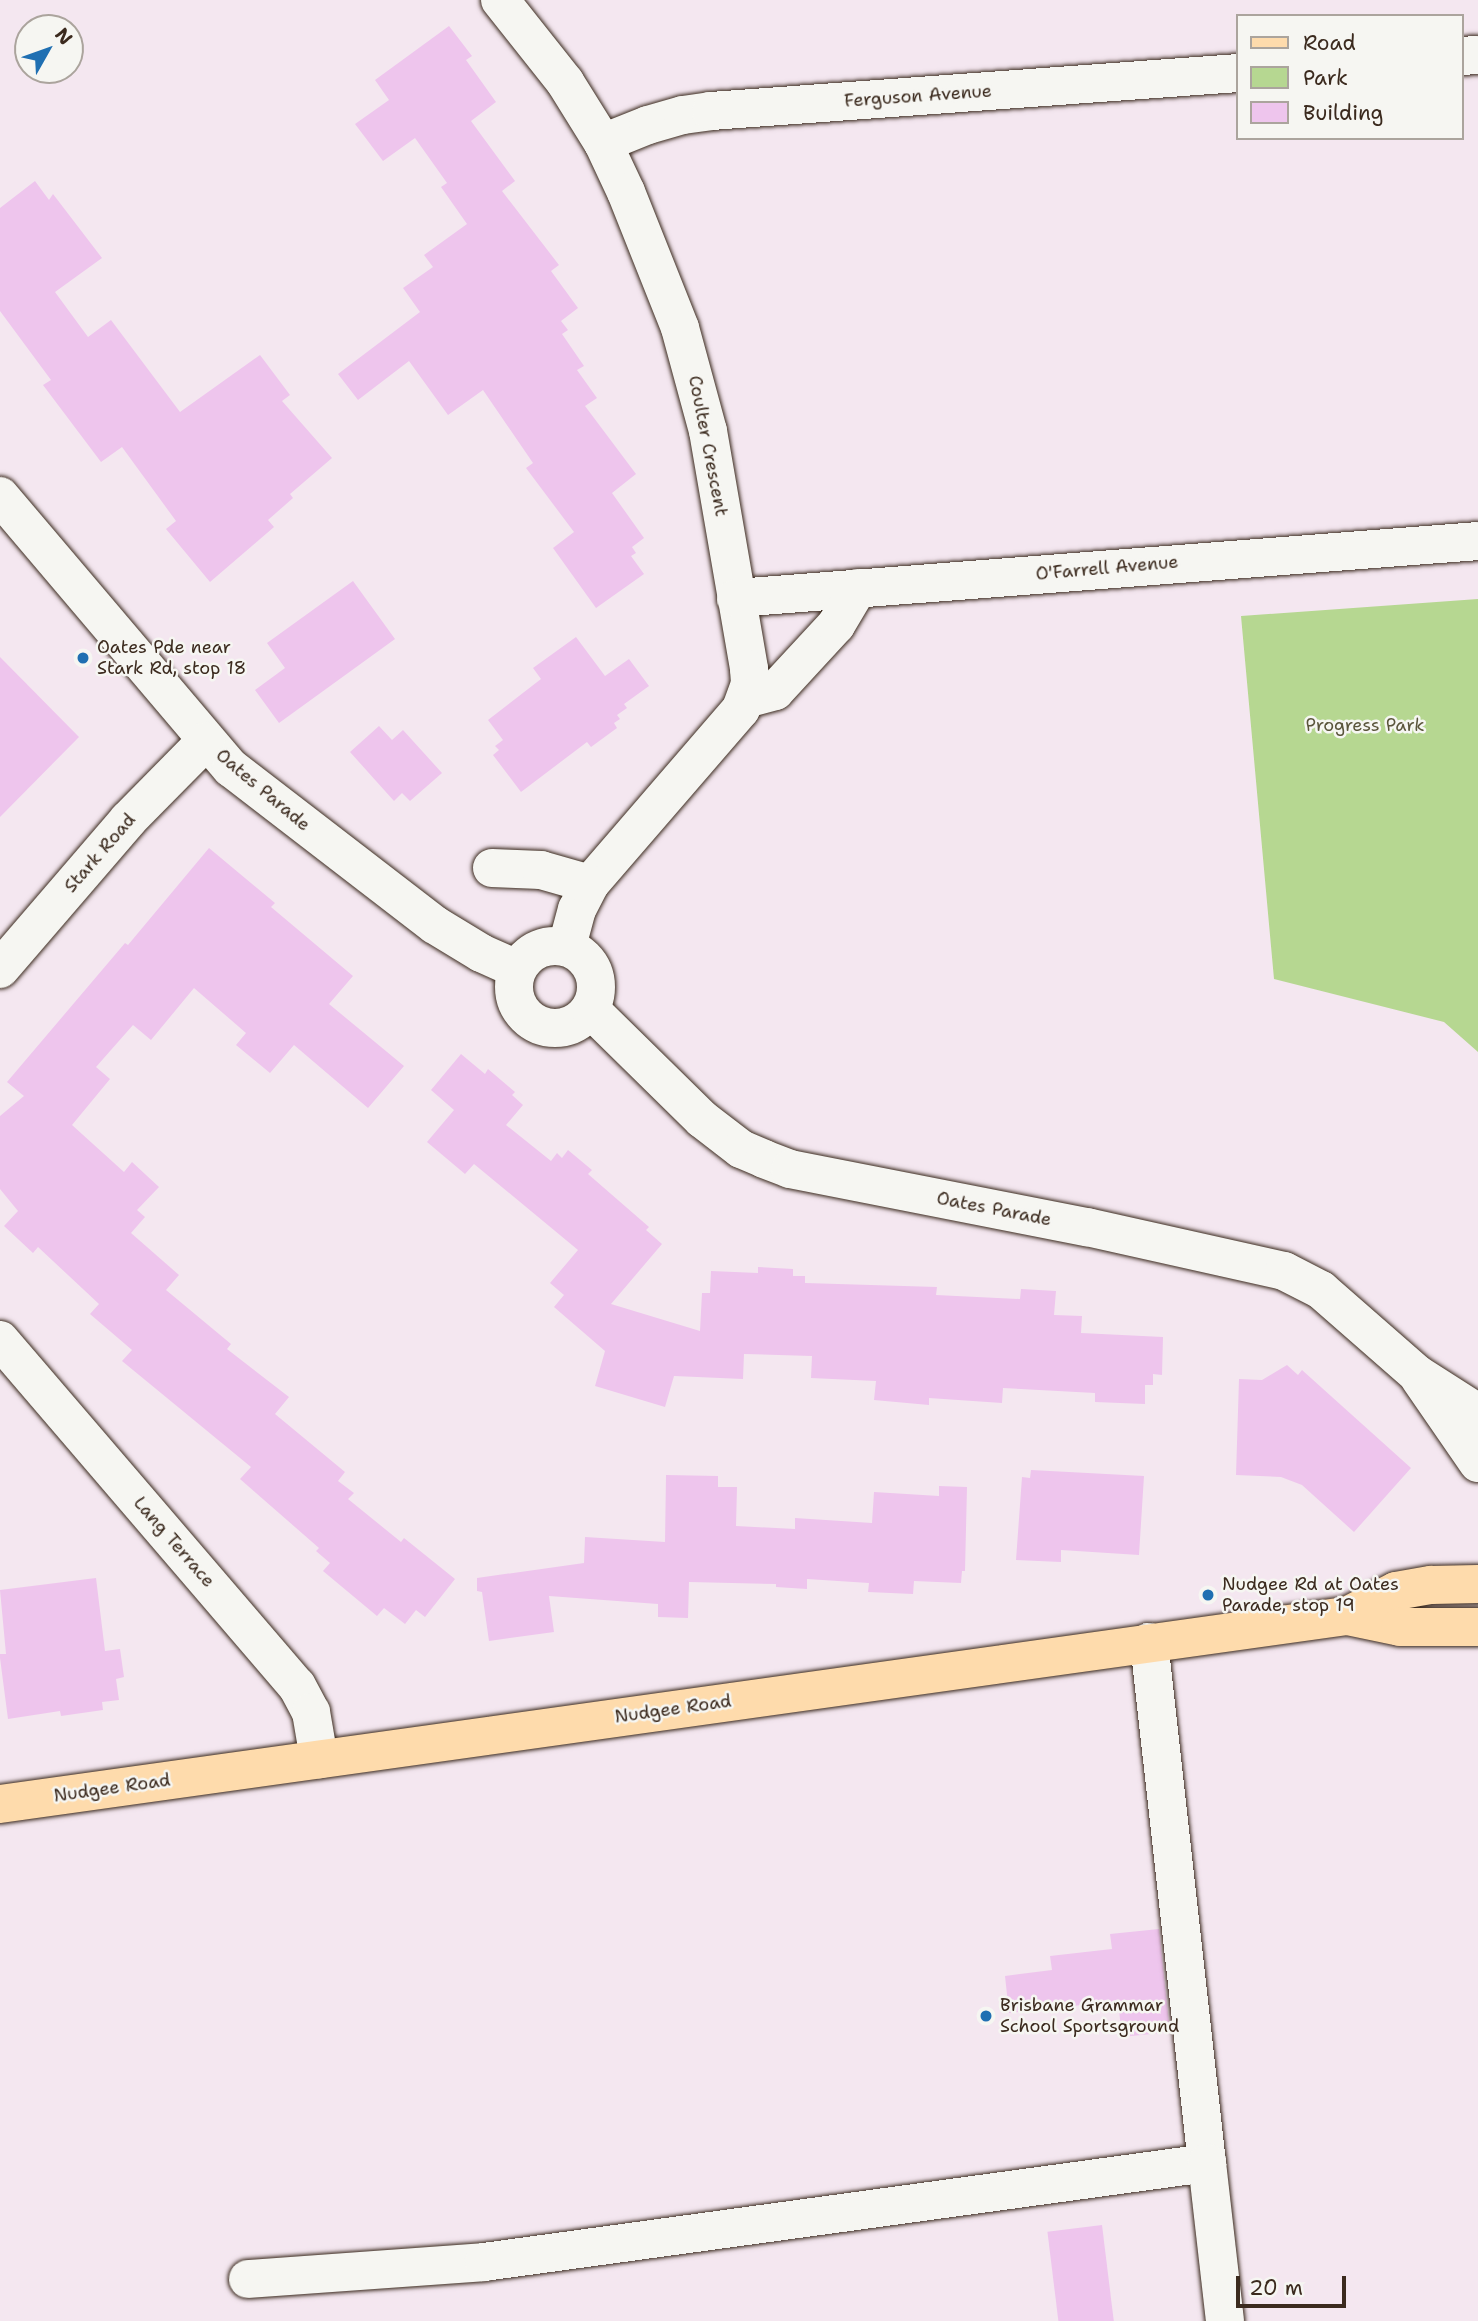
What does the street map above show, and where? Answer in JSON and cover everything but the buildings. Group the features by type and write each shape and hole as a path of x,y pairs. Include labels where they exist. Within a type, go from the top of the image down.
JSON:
{"main road":[{"name":"Nudgee Road","path":"1347,1616 1396,1591 1431,1585 1478,1584"},
{"name":"Nudgee Road","path":"0,1804 1347,1616 1399,1627 1478,1627"}],"street":[{"name":"Coulter Crescent","path":"500,0 565,82 603,144 626,192 680,328 708,431 749,669 746,699 733,721 590,884 577,909 567,947"},
{"name":"Ferguson Avenue","path":"603,144 683,115 1236,73"},
{"name":"Oates Parade","path":"0,496 206,741 260,792 435,925 481,953 517,969"},
{"name":"O'Farrell Avenue","path":"736,598 1478,541"},
{"path":"746,699 775,691 836,625 858,588"},
{"name":"Stark Road","path":"0,968 128,820 206,741"},
{"path":"492,868 541,870 590,884"},
{"path":"555,945 578,953 593,973 595,998 590,1009 581,1019 568,1026 555,1028 529,1019 514,996 513,982 517,969 533,951 555,945"},
{"name":"Oates Parade","path":"590,1009 702,1119 741,1149 790,1169 1087,1227 1284,1271 1321,1290 1417,1374 1478,1413"},
{"name":"Lang Terrace","path":"0,1340 297,1686 312,1712 319,1759"},
{"name":"Oates Parade","path":"1417,1374 1478,1463"},
{"path":"1149,1642 1225,2321"},
{"path":"248,2279 484,2262 1207,2163"}],"green space":[{"name":"Progress Park","path":"1478,599 1478,1052 1444,1022 1274,979 1241,616"}],"place":[{"name":"Oates Pde near Stark Rd, stop 18","path":"83,658"},
{"name":"Nudgee Rd at Oates Parade, stop 19","path":"1208,1595"},
{"name":"Brisbane Grammar School Sportsground","path":"986,2016"}]}
